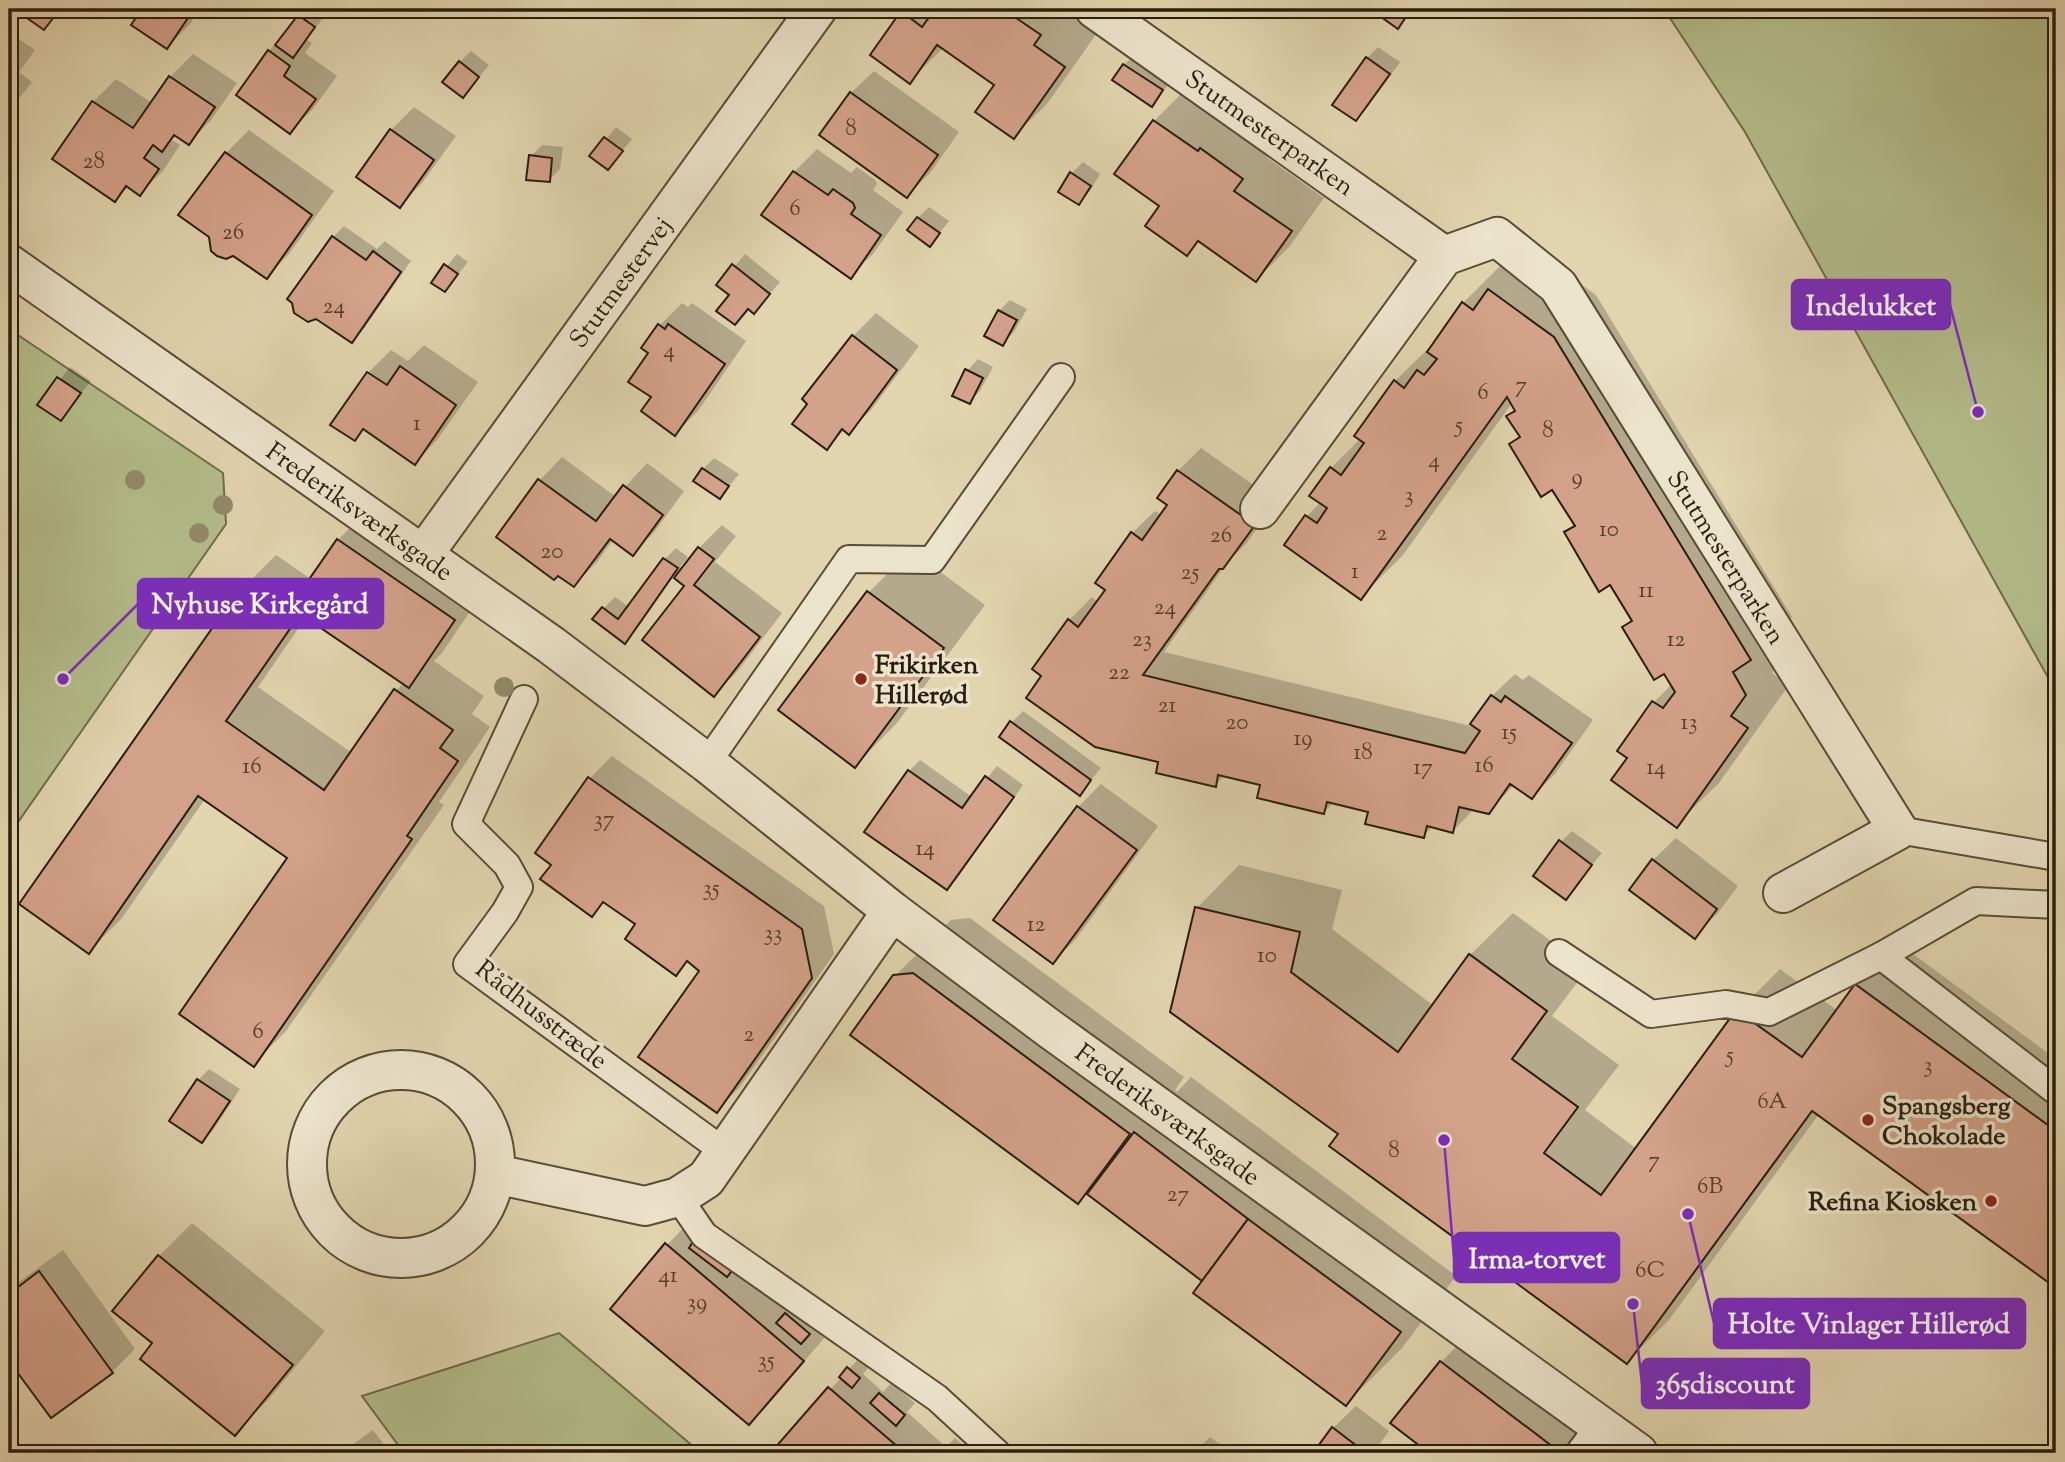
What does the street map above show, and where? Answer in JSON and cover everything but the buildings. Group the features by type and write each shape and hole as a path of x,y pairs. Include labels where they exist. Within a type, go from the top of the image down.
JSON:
{"street":[{"name":"Stutmestervej","path":"424,555 817,9"},
{"name":"Stutmesterparken","path":"1096,9 1444,256 1497,237 1558,286 1898,830"},
{"path":"1260,509 1444,256"},
{"name":"Frederiksværksgade","path":"9,264 551,645 707,763 892,911 1117,1077 1589,1439 1638,1453"},
{"path":"1783,893 1898,830"},
{"path":"495,1174 645,1206 678,1197 706,1179 892,911"},
{"path":"403,1070 429,1074 452,1085 472,1102 486,1123 494,1148 495,1174 489,1199 476,1221 458,1239 436,1251 411,1257 389,1257 368,1252 349,1242 332,1228 319,1211 310,1190 306,1168 309,1143 318,1119 333,1098 354,1082 377,1072 403,1070"}],"lane":[{"path":"707,763 849,559 932,560 1060,377"},
{"name":"Rådhusstræde","path":"524,699 466,824 507,865 519,887 505,912 467,964 725,1152"},
{"path":"1898,830 2056,858"},
{"path":"1559,953 1651,1014 1726,1004 1769,1012 1881,956 1976,901 2056,905"},
{"path":"1881,956 2056,1091"},
{"path":"678,1197 704,1235 937,1398 997,1453"}],"green space":[{"path":"1664,9 2056,9 2056,692 1745,132"},
{"path":"9,329 223,473 226,524 9,835"},
{"path":"559,1333 701,1453 404,1453 362,1396"}],"place":[{"name":"Indelukket","path":"1978,412"},
{"name":"Nyhuse Kirkegård","path":"63,679"},
{"name":"Frikirken Hillerød","path":"861,679"},
{"name":"Spangsberg Chokolade","path":"1868,1120"},
{"name":"Irma-torvet","path":"1444,1140"},
{"name":"Refina Kiosken","path":"1991,1201"},
{"name":"Holte Vinlager Hillerød","path":"1688,1214"},
{"name":"365discount","path":"1633,1304"}]}
